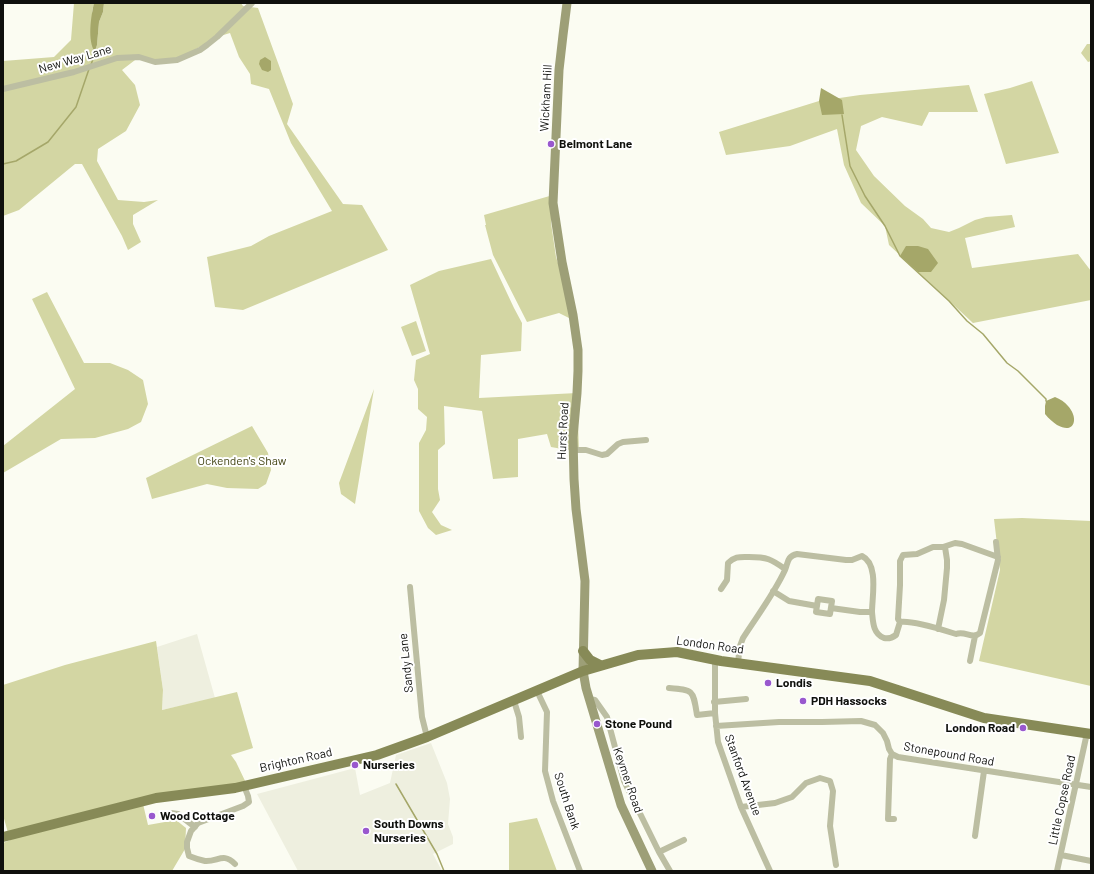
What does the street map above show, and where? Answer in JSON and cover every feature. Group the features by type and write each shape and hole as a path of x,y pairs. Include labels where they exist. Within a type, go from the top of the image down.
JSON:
{"main road":[{"name":"Wickham Hill","path":"553,195 560,70 567,3"},
{"name":"Hurst Road","path":"553,195 562,262 573,315 578,350 578,386 573,450 576,509 585,581 583,671"},
{"path":"583,651 590,660 600,665"},
{"name":"London Road","path":"583,671 638,655 677,652 715,659 870,681 984,718 1089,734"},
{"name":"Brighton Road","path":"3,836 156,798 235,788 377,755 427,737 583,671"},
{"name":"Keymer Road","path":"583,671 589,699 621,805 652,871"}],"street":[{"name":"New Way Lane","path":"3,89 74,72 117,58 139,56 155,62 176,60 200,50 207,45 252,3"},
{"path":"573,450 586,450 602,455 607,454 618,444 623,442 646,440"},
{"path":"970,661 975,636 980,633 998,560 996,542"},
{"path":"738,662 740,646 743,638 786,569 790,557 793,555 797,554 846,560 852,560 862,556 865,557 868,560 873,575 874,583 872,612 874,627 876,633 882,637 891,638 896,635 900,622 898,619 900,585 899,569 901,556 906,554 917,554 933,548 945,547 955,543 962,544 998,557"},
{"path":"938,629 944,600 947,568 945,547"},
{"path":"721,589 728,580 728,563 736,557 764,557 774,561 786,569"},
{"name":"Sandy Lane","path":"410,587 422,718 427,737"},
{"path":"773,591 789,601 817,606"},
{"path":"818,600 832,602 830,614 816,612 817,606 818,600"},
{"path":"831,608 872,612"},
{"path":"900,622 914,623 956,634 960,632 975,636"},
{"name":"Stanford Avenue","path":"715,659 714,702 718,742 741,807 770,871"},
{"path":"669,688 686,689 691,693 694,698 697,715 715,713"},
{"name":"South Bank","path":"537,691 547,712 545,771 553,801 580,871"},
{"path":"589,699 594,700 607,717 624,782 670,871"},
{"path":"714,702 746,699"},
{"path":"514,701 519,717 521,737"},
{"name":"Stonepound Road","path":"716,726 779,722 861,721 875,726 883,733 892,754 898,756 1091,787"},
{"name":"Little Copse Road","path":"1057,871 1089,734"},
{"path":"892,754 890,759 888,819 894,819"},
{"path":"975,836 984,771"},
{"path":"741,807 774,803 792,797 806,783 820,778 830,782 833,791 830,826 836,866"},
{"path":"234,864 228,858 204,861 189,856 187,842 191,831 198,823 243,806 249,802 244,786"},
{"path":"171,813 178,814 195,827"},
{"path":"659,852 684,840"},
{"path":"1061,855 1091,861"}],"shaded area":[{"path":"94,3 104,3 103,12 99,22 95,52 90,35"},
{"path":"265,57 271,61 271,70 268,72 262,70 259,64 260,60"},
{"path":"821,88 842,100 844,114 822,115 819,101"},
{"path":"906,246 918,246 928,249 938,263 931,272 918,272 900,256"},
{"path":"1055,397 1064,402 1071,411 1074,420 1071,427 1063,428 1057,425 1045,414 1046,401"},
{"path":"197,634 215,698 162,710 163,690 157,647"},
{"name":"South Downs Nurseries","path":"431,743 447,783 450,799 448,824 453,837 453,844 433,854 442,871 298,871 257,794 355,768 360,795 390,783 396,755"}],"green space":[{"path":"74,3 94,3 92,12 95,52 99,22 103,12 104,3 241,3 243,6 258,8 293,104 287,124 343,204 362,205 388,250 243,310 215,307 207,257 251,246 269,236 332,211 291,143 269,89 251,84 250,74 239,57 230,33 217,37 177,60 155,62 139,57 122,70 135,85 140,105 126,131 98,149 97,161 118,200 144,202 158,200 133,215 133,224 141,242 128,250 122,236 82,164 75,164 19,210 3,216 3,61 54,57 71,40"},
{"path":"1087,44 1091,44 1091,61 1088,62 1081,53"},
{"path":"1032,81 1059,153 1006,164 984,94"},
{"path":"969,85 978,112 929,112 922,126 882,117 861,126 856,150 874,176 905,206 923,219 931,228 949,232 975,220 986,217 1012,215 1015,227 965,238 972,268 1078,254 1091,271 1091,300 973,323 889,245 885,226 861,203 844,165 837,129 790,146 726,155 719,132 819,101 860,95"},
{"path":"553,195 551,223 556,257 565,284 573,320 559,313 527,322 493,255 485,225 484,215"},
{"path":"491,259 522,323 521,351 481,355 479,398 577,393 579,452 551,447 547,434 518,439 518,477 493,479 482,411 444,406 445,444 438,450 438,489 440,500 432,512 441,525 452,530 436,535 428,528 419,511 419,443 426,430 427,417 418,409 418,389 414,380 416,360 430,354 410,285 439,271"},
{"path":"47,292 84,363 110,363 128,370 143,380 148,404 141,422 128,429 95,438 61,439 3,473 3,446 75,389 32,299"},
{"path":"416,321 426,351 412,356 401,327"},
{"path":"374,389 355,504 341,494 339,483"},
{"name":"Ockenden's Shaw","path":"252,426 268,453 271,470 266,484 258,489 227,488 207,484 152,499 146,478"},
{"path":"1022,518 1091,521 1091,686 979,661 1000,570 994,519"},
{"path":"156,641 163,690 162,710 237,692 253,748 231,755 247,785 143,804 148,825 176,820 186,828 185,849 172,871 3,871 3,843 10,840 3,815 3,685 65,665"},
{"path":"537,818 557,871 509,871 509,823"}],"waterway":[{"path":"91,65 95,52"},
{"path":"3,164 16,161 48,142 76,107 89,69"},
{"path":"842,115 850,166 865,196 885,226 900,256 949,301 967,321 983,334 1007,363 1018,371 1046,399 1046,401"},
{"path":"396,784 437,854 444,871"}],"place":[{"name":"Belmont Lane","path":"551,144"},
{"name":"Londis","path":"768,683"},
{"name":"PDH Hassocks","path":"803,701"},
{"name":"Stone Pound","path":"597,724"},
{"name":"London Road","path":"1023,728"},
{"name":"Nurseries","path":"355,765"},
{"name":"Wood Cottage","path":"152,816"},
{"name":"South Downs Nurseries","path":"366,831"}]}
